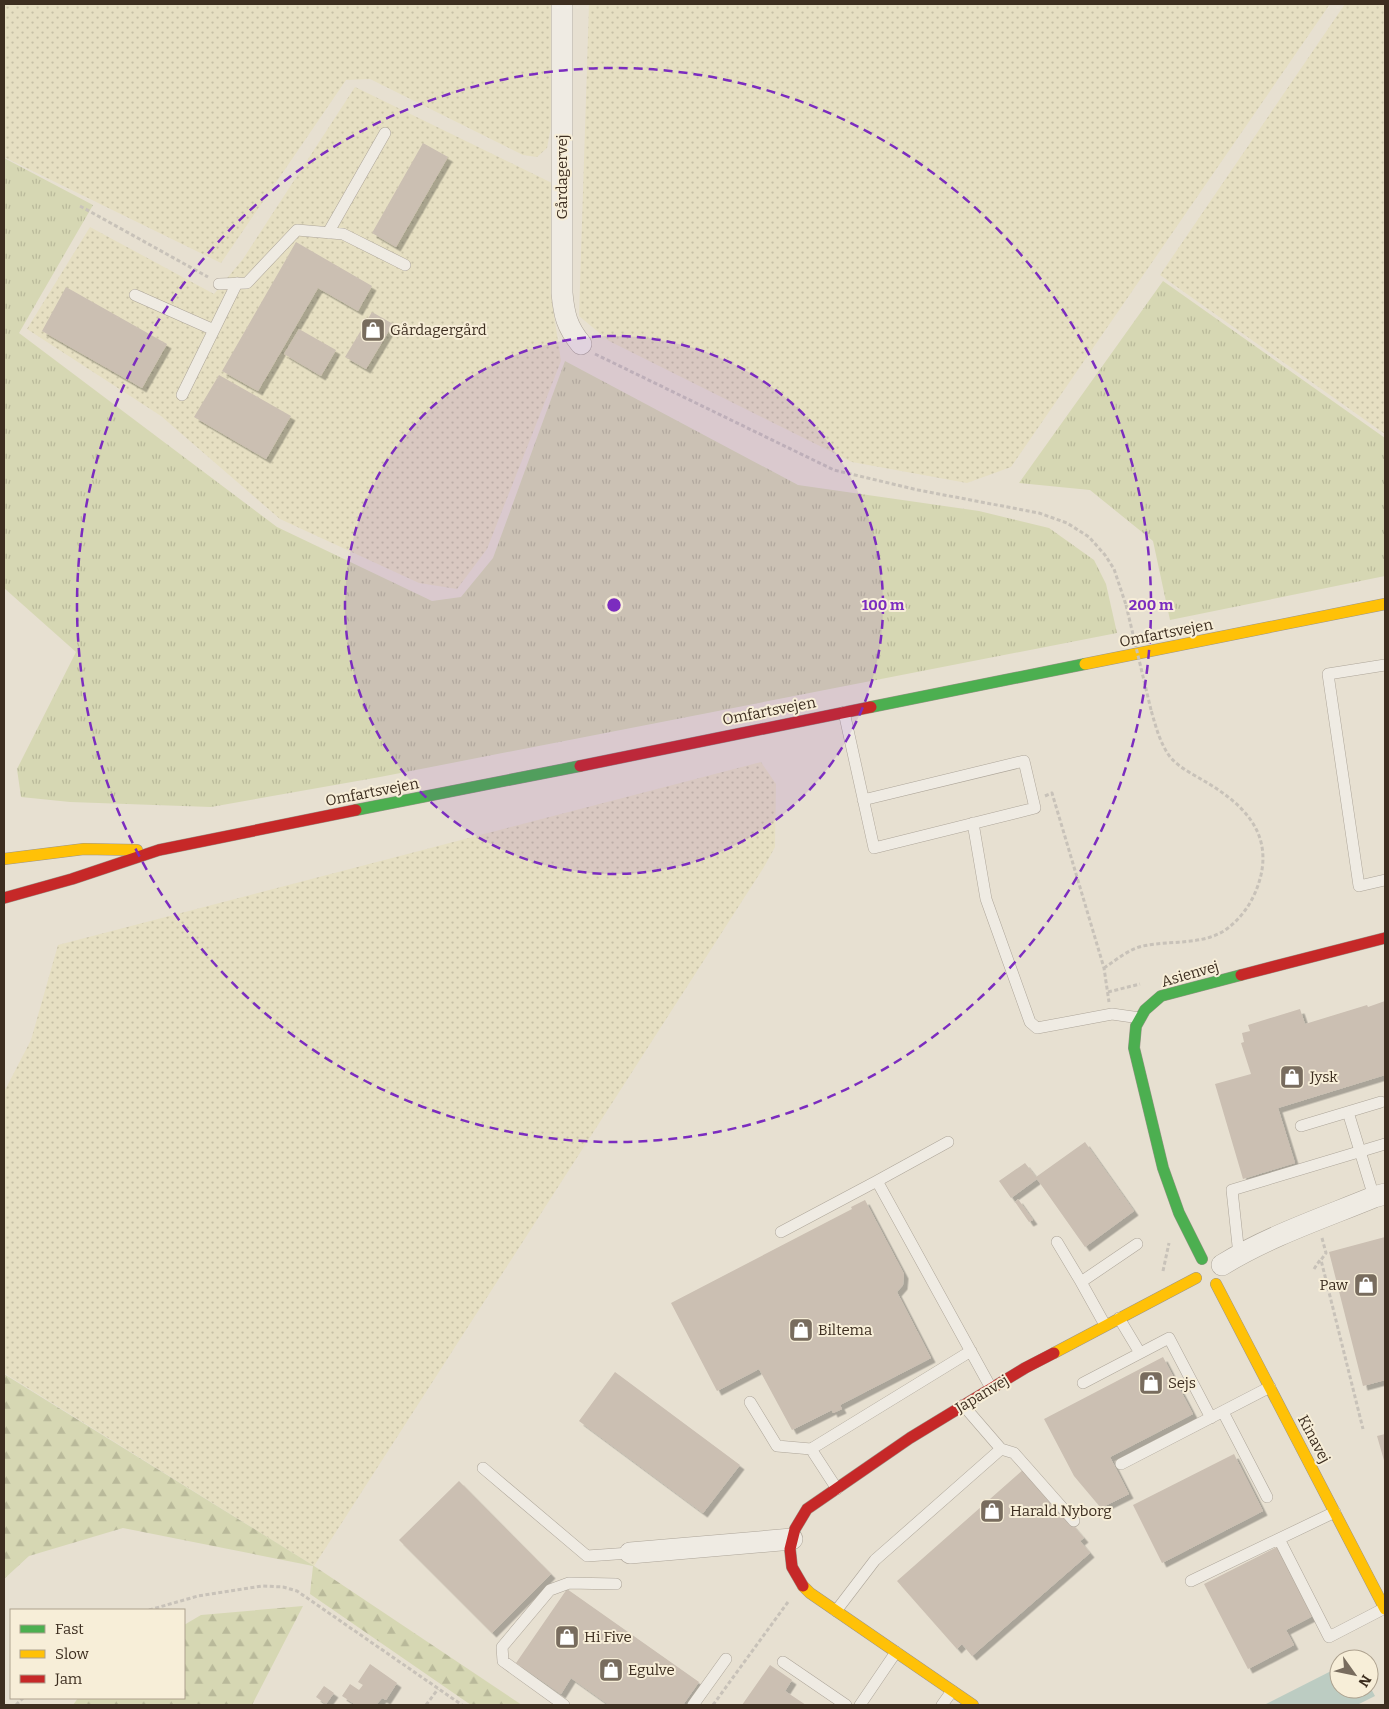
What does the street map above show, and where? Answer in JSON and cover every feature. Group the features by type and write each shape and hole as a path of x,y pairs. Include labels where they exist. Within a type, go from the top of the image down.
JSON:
{"street":[{"name":"Gårdagervej","path":"562,4 562,293 564,316 572,334 581,344"},
{"name":"Omfartsvejen","path":"4,898 72,880 159,850 1385,604"},
{"name":"Omfartsvejen","path":"4,858 84,849 159,850"},
{"name":"Asienvej","path":"1215,1268 1179,1213 1164,1168 1134,1048 1136,1026 1140,1018 1145,1010 1161,996 1385,938"},
{"name":"Japanvej","path":"973,1705 810,1593 801,1584 792,1567 790,1549 795,1529 807,1509 910,1438 963,1405 1025,1368 1118,1317 1215,1268 1317,1221 1380,1196"},
{"name":"Kinavej","path":"1215,1268 1270,1387 1385,1608"},
{"path":"630,1553 792,1539"}],"lane":[{"path":"328,233 385,133"},
{"path":"219,284 248,283 297,230 342,234 405,265"},
{"path":"182,395 236,284"},
{"path":"135,295 214,330"},
{"path":"1385,665 1328,674 1359,886 1385,880"},
{"path":"844,712 863,800 874,848 1035,808 1024,761 863,800"},
{"path":"973,823 986,898 1030,1022 1037,1028 1112,1014 1140,1018"},
{"path":"1301,1126 1381,1102"},
{"path":"1348,1112 1360,1152 1380,1196"},
{"path":"781,1232 948,1142"},
{"path":"1215,1268 1232,1190 1385,1144"},
{"path":"877,1181 991,1388"},
{"path":"1057,1242 1104,1325"},
{"path":"1081,1282 1137,1244"},
{"path":"1118,1317 1140,1353"},
{"path":"1083,1383 1169,1338 1211,1418"},
{"path":"750,1402 777,1446 811,1449 970,1351"},
{"path":"1121,1464 1270,1387"},
{"path":"963,1405 1001,1449 1014,1453 1074,1521"},
{"path":"1223,1412 1267,1497"},
{"path":"811,1449 837,1489"},
{"path":"836,1611 874,1560 1001,1449"},
{"path":"483,1468 587,1556 630,1553"},
{"path":"1192,1581 1335,1512"},
{"path":"1278,1539 1329,1637 1385,1608"},
{"path":"564,1705 504,1661 502,1647 550,1590 569,1583 616,1584"},
{"path":"860,1705 896,1652"},
{"path":"693,1705 726,1660"},
{"path":"783,1662 846,1705"},
{"path":"942,1705 952,1691"}],"path":[{"path":"80,206 219,284"},
{"path":"581,344 596,354 834,470 918,490 1039,513 1067,523 1090,537 1114,569 1126,605 1159,740 1172,759 1192,774 1224,793 1254,823 1260,842 1263,865 1257,890 1243,914 1226,930 1204,939 1142,946 1124,954 1104,968 1052,794 1033,799"},
{"path":"1314,1269 1326,1253 1317,1221"},
{"path":"1321,1260 1363,1429"},
{"path":"713,1705 801,1584"},
{"path":"152,1609 198,1596 262,1586 282,1586 296,1591 462,1705"},
{"path":"426,1705 438,1689"}],"shaded area":[{"path":"4,4 556,4 551,127 547,148 537,157 523,155 370,79 346,80 221,263 4,157"},
{"path":"589,4 1330,4 1011,467 967,483 852,462 609,341 579,316"},
{"path":"1345,4 1385,4 1385,434 1160,275"},
{"name":"Gårdagergård","path":"355,87 552,183 551,295 561,361 487,549 457,589 419,583 280,519 161,416 27,329 90,227 214,294 243,259"},
{"path":"761,762 776,784 775,847 764,867 314,1566 4,1373 4,1092 31,1040 58,945"},
{"path":"1329,1672 1329,1699 1369,1699 1357,1705 1264,1705"}],"green space":[{"path":"4,158 93,205 19,333 277,527 432,601 461,597 493,558 565,361 798,485 979,511 1049,528 1094,560 1106,584 1117,633 380,777 211,807 70,802 21,797 17,769 76,652 4,588"},
{"path":"1163,281 1385,438 1385,576 1170,620 1153,541 1090,490 1019,483"},
{"path":"4,1374 314,1566 522,1705 471,1705 310,1594 313,1566 123,1528 29,1556 4,1579"},
{"path":"303,1606 252,1705 73,1705 77,1699 185,1699 185,1624 201,1615"}],"building":[{"path":"423,143 448,157 396,247 372,233"},
{"path":"296,242 372,286 358,311 318,288 258,391 222,371"},
{"path":"66,287 167,344 142,388 42,331"},
{"path":"372,312 393,324 366,369 345,357"},
{"path":"299,329 336,350 321,376 284,354"},
{"path":"219,375 291,416 266,459 194,417"},
{"path":"1385,1001 1385,1075 1278,1108 1295,1163 1243,1179 1215,1084 1251,1074 1241,1043 1244,1042 1242,1033 1250,1031 1248,1025 1300,1009 1305,1024"},
{"path":"1085,1142 1134,1211 1085,1247 1037,1179 1011,1198 999,1181 1025,1163 1036,1177"},
{"path":"1018,1199 1033,1220 1029,1222 1015,1202"},
{"name":"Biltema","path":"865,1200 904,1274 903,1285 897,1292 931,1358 840,1405 842,1409 833,1413 832,1410 792,1430 759,1369 717,1391 671,1303 852,1209 851,1207"},
{"path":"1385,1237 1385,1380 1363,1386 1329,1252"},
{"path":"1163,1357 1193,1414 1110,1457 1129,1494 1101,1508 1074,1476 1044,1419"},
{"path":"615,1372 740,1465 703,1513 579,1421"},
{"path":"1385,1434 1385,1464 1377,1436"},
{"path":"1234,1454 1263,1511 1162,1563 1133,1505"},
{"path":"1024,1469 1084,1538 1080,1541 1090,1553 972,1656 962,1644 957,1649 897,1581"},
{"path":"459,1481 551,1574 492,1633 399,1540"},
{"path":"1277,1547 1313,1616 1286,1630 1294,1645 1248,1669 1204,1584"},
{"path":"567,1589 699,1682 683,1705 609,1705 571,1678 561,1694 516,1663"},
{"path":"370,1664 397,1683 386,1700 382,1698 376,1705 356,1705 342,1696 350,1684 359,1690 363,1685 358,1682"},
{"path":"770,1665 792,1680 785,1691 806,1705 742,1705"},
{"path":"324,1686 334,1693 326,1704 316,1697"}],"traffic: fast":[{"path":"871,707 1085,664"},
{"path":"356,810 580,766"},
{"path":"1202,1259 1179,1213 1163,1168 1134,1048 1136,1026 1145,1010 1161,996 1241,975"}],"traffic: slow":[{"path":"1085,664 1385,604"},
{"path":"4,859 84,849 137,850"},
{"path":"1054,1353 1196,1278"},
{"path":"1216,1284 1385,1609"},
{"path":"803,1586 810,1593 973,1705"}],"traffic: jam":[{"path":"580,766 871,707"},
{"path":"4,898 72,879 159,850 356,810"},
{"path":"1241,975 1385,938"},
{"path":"803,1586 792,1567 790,1549 795,1529 807,1509 910,1438 1025,1368 1054,1353"}],"place":[{"name":"Gårdagergård","path":"373,330"},
{"name":"Jysk","path":"1292,1077"},
{"name":"Paw","path":"1366,1285"},
{"name":"Biltema","path":"801,1330"},
{"name":"Sejs","path":"1151,1383"},
{"name":"Harald Nyborg","path":"992,1511"},
{"name":"Hi Five","path":"567,1637"},
{"name":"Egulve","path":"611,1670"}]}
